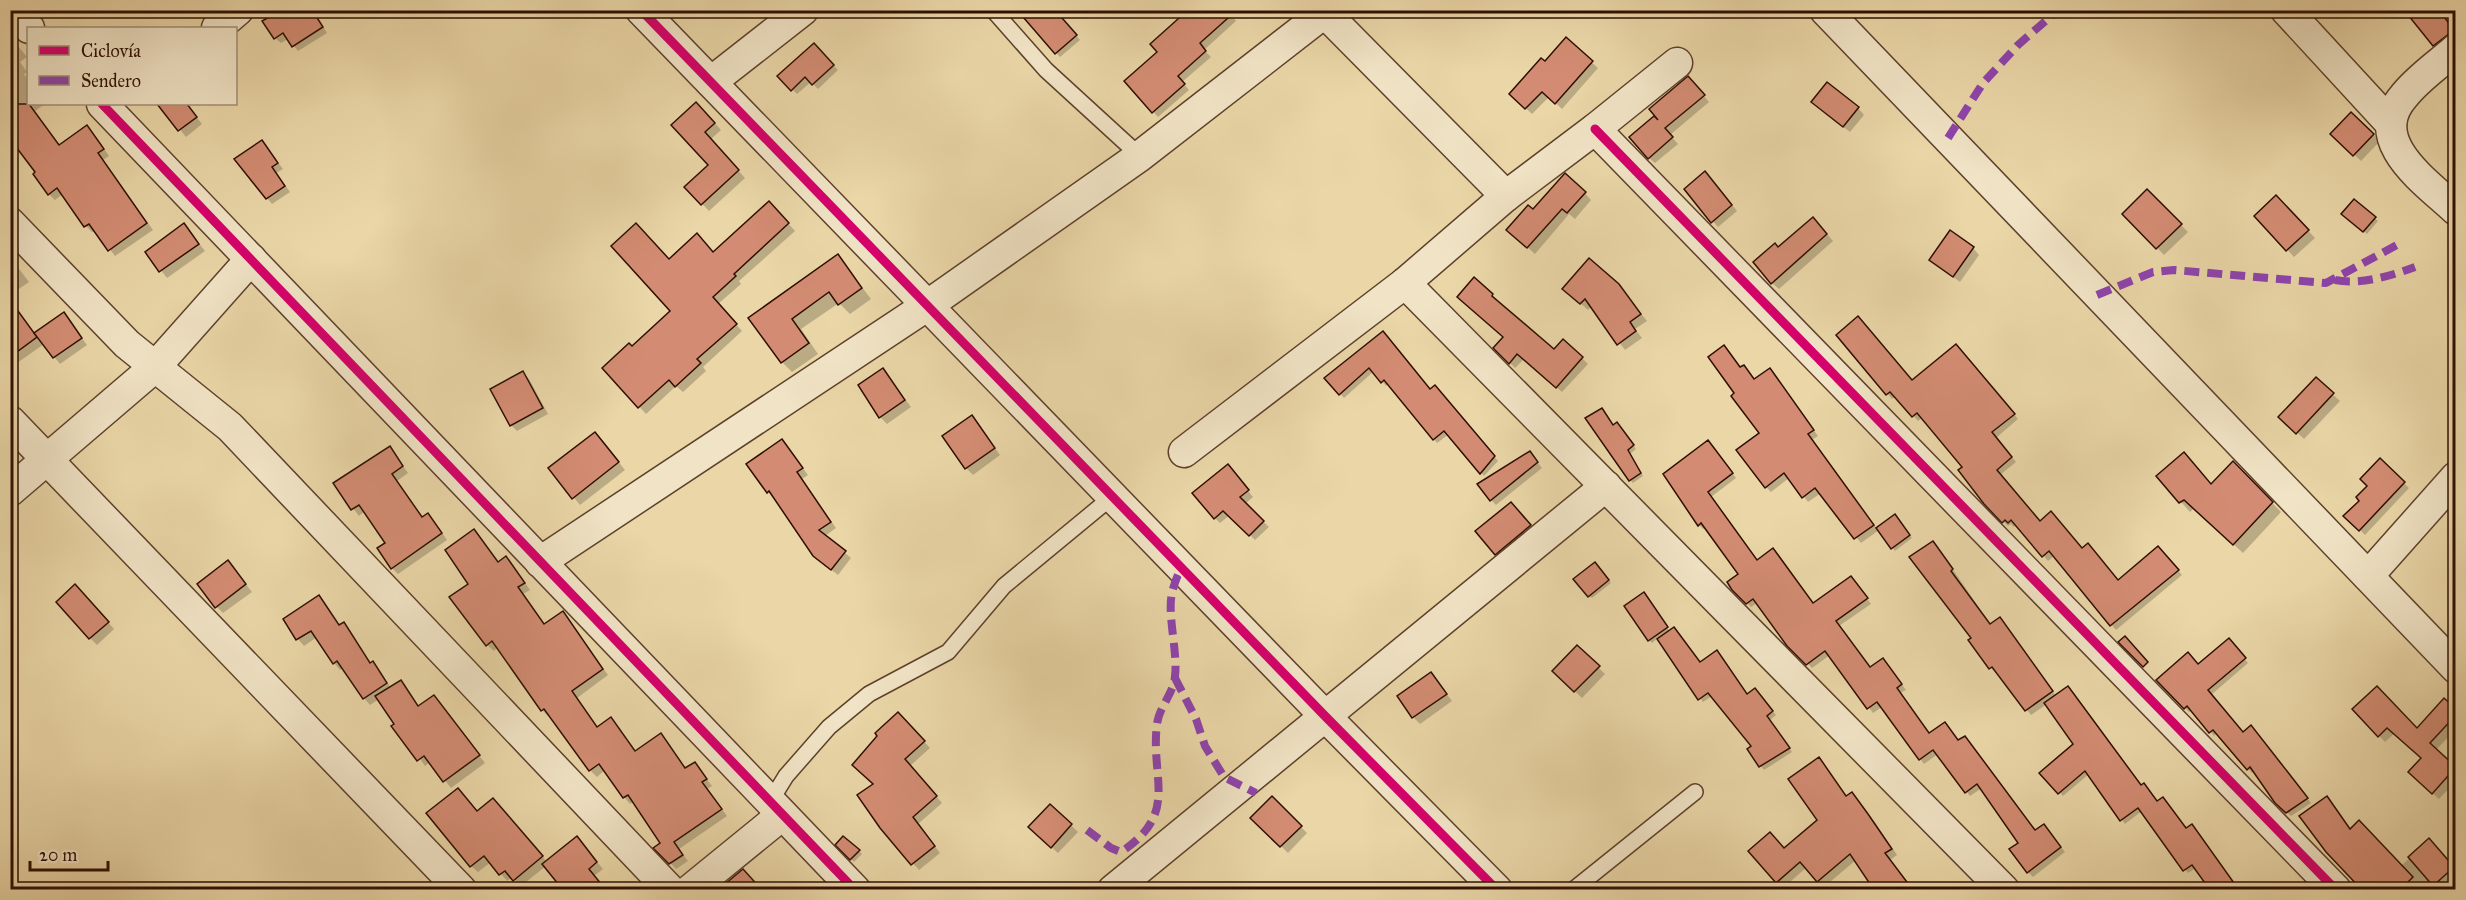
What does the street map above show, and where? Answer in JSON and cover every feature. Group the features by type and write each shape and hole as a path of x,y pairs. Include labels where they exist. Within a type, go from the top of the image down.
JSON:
{"street":[{"path":"11,10 27,27"},
{"path":"218,27 238,10"},
{"path":"641,10 1325,716 1497,890"},
{"path":"711,82 803,10"},
{"path":"1825,10 2456,668"},
{"path":"2286,10 2391,124"},
{"path":"540,562 928,305 1140,156 1323,12 1506,196"},
{"path":"2456,49 2404,95 2397,106 2391,124 2392,142 2398,152 2456,210"},
{"path":"1184,452 1405,283 1506,196 1677,63"},
{"path":"114,108 251,260 855,890"},
{"path":"1595,129 2336,890"},
{"path":"10,223 127,344 230,427 670,890"},
{"path":"10,491 156,366 251,260"},
{"path":"1405,283 2004,890"},
{"path":"10,421 461,890"},
{"path":"2368,576 2456,477"},
{"path":"1113,890 1606,486"},
{"path":"690,890 776,808"}],"lane":[{"path":"993,10 1046,70 1140,156"},
{"path":"776,808 786,776 829,728 869,694 948,652 1004,586 1113,496"},
{"path":"1573,890 1695,792"}],"building":[{"path":"268,10 319,10 314,13 323,27 292,47 283,33 274,39 262,21 271,16"},
{"path":"1017,10 1055,10 1077,35 1055,54"},
{"path":"1188,10 1237,10 1200,43 1206,51 1178,76 1185,84 1152,113 1124,81 1157,52 1150,44"},
{"path":"2404,10 2439,10 2454,30 2433,46"},
{"path":"1566,37 1593,61 1555,104 1542,92 1525,109 1509,94 1541,58 1545,61"},
{"path":"814,43 834,65 812,85 805,77 791,91 777,76"},
{"path":"1688,76 1705,95 1665,128 1673,137 1648,159 1629,137 1654,116 1658,120 1649,109"},
{"path":"1827,82 1859,107 1843,127 1811,102"},
{"path":"696,102 715,123 705,132 739,170 701,205 684,187 708,165 671,125"},
{"path":"10,104 30,105 59,145 87,125 104,149 98,153 147,223 108,251 89,224 84,227 57,188 48,195 33,174 35,172 10,139"},
{"path":"158,105 188,105 197,117 178,131"},
{"path":"2351,112 2374,134 2353,156 2330,134"},
{"path":"262,140 278,163 272,167 285,186 266,199 234,159"},
{"path":"1705,171 1732,205 1711,223 1684,189"},
{"path":"1565,173 1586,192 1567,213 1562,209 1527,248 1506,230 1528,205 1533,209"},
{"path":"2147,189 2182,224 2156,249 2122,214"},
{"path":"2276,195 2309,230 2286,251 2254,216"},
{"path":"2354,199 2376,217 2363,232 2341,214"},
{"path":"769,201 789,223 734,274 736,276 713,297 737,324 697,359 701,363 675,387 669,380 638,408 602,368 629,343 632,346 670,311 611,246 636,223 669,259 697,233 713,252"},
{"path":"1813,217 1827,234 1771,284 1753,262 1775,243 1778,247"},
{"path":"184,223 199,244 159,272 145,252"},
{"path":"1950,230 1974,247 1953,277 1929,260"},
{"path":"838,254 862,288 838,305 829,292 792,319 809,343 781,363 748,318"},
{"path":"1589,258 1619,284 1641,314 1630,322 1636,331 1617,345 1585,299 1580,304 1562,289"},
{"path":"1474,277 1493,294 1492,296 1554,349 1563,339 1583,357 1556,388 1517,354 1509,364 1493,348 1503,337 1457,297"},
{"path":"10,300 37,337 10,357"},
{"path":"64,312 82,338 53,358 34,333"},
{"path":"1858,316 1912,380 1956,344 2015,414 1992,432 2012,457 1997,470 2040,521 2051,511 2082,548 2088,543 2118,580 2158,546 2179,570 2110,626 2049,551 2042,557 2011,520 2008,523 2005,520 2002,523 1984,504 1958,470 1962,467 1917,413 1912,417 1890,392 1886,395 1836,335"},
{"path":"1383,331 1430,389 1435,385 1495,456 1480,474 1444,431 1433,440 1384,380 1381,383 1369,368 1339,395 1324,378"},
{"path":"1724,345 1740,367 1744,365 1754,379 1770,368 1814,430 1808,434 1874,525 1854,539 1815,488 1802,498 1784,473 1765,488 1736,450 1759,433 1731,396 1734,393 1708,357"},
{"path":"883,368 905,400 879,418 858,385"},
{"path":"523,371 543,408 510,426 490,389"},
{"path":"2316,377 2334,393 2296,434 2278,417"},
{"path":"1602,408 1613,425 1617,422 1634,445 1628,450 1641,473 1629,481 1585,418"},
{"path":"972,415 995,448 965,469 942,436"},
{"path":"595,432 619,462 572,499 548,468"},
{"path":"782,439 803,468 797,472 831,522 819,530 846,551 831,570 813,556 769,491 767,493 746,464"},
{"path":"1708,440 1733,473 1708,492 1757,560 1773,548 1813,603 1851,576 1868,598 1836,621 1870,667 1883,658 1902,684 1897,688 1929,733 1945,722 1958,740 1965,736 2035,830 2044,824 2061,847 2027,873 2009,849 2018,843 1977,784 1965,793 1933,750 1919,760 1877,702 1867,709 1825,651 1806,665 1787,646 1753,599 1746,604 1732,590 1727,582 1738,574 1701,523 1698,526 1663,474"},
{"path":"390,446 403,466 392,474 422,517 428,513 442,533 391,569 377,548 385,543 359,505 351,510 333,483"},
{"path":"1530,451 1538,462 1490,501 1477,484"},
{"path":"2184,452 2211,484 2233,461 2273,502 2233,545 2184,500 2179,503 2156,476"},
{"path":"2380,458 2405,482 2359,531 2343,516 2359,501 2356,497 2367,486 2360,479"},
{"path":"1228,464 1249,490 1240,497 1264,521 1249,536 1223,511 1214,519 1192,493"},
{"path":"1511,502 1531,525 1495,555 1475,531"},
{"path":"1895,514 1910,535 1891,549 1876,528"},
{"path":"474,529 498,562 506,556 525,583 518,587 544,624 563,611 603,669 572,691 597,727 611,717 635,751 661,733 685,768 695,762 707,779 702,782 722,809 674,842 683,855 669,864 653,848 660,843 628,795 623,798 599,764 589,771 544,709 541,711 492,641 486,646 449,597 468,584 445,550"},
{"path":"1933,541 1953,569 1951,571 1990,624 2000,617 2053,691 2025,711 1992,667 1989,669 1968,640 1971,638 1909,557"},
{"path":"228,560 246,584 215,608 197,584"},
{"path":"1595,562 1609,580 1588,597 1573,579"},
{"path":"75,584 109,622 89,639 56,602"},
{"path":"1644,592 1668,627 1648,641 1624,606"},
{"path":"319,595 339,625 344,622 370,663 373,661 387,683 363,699 337,661 333,664 311,631 296,640 283,619"},
{"path":"1674,627 1700,662 1717,650 1747,694 1755,688 1773,711 1767,716 1790,748 1759,767 1747,749 1751,746 1708,693 1698,700 1657,639"},
{"path":"2125,636 2148,662 2143,667 2118,642"},
{"path":"2229,638 2246,658 2208,690 2243,732 2251,725 2308,798 2286,813 2275,803 2250,767 2247,770 2213,730 2209,733 2187,706 2184,709 2156,680 2188,652 2198,664"},
{"path":"1577,645 1600,666 1574,692 1552,671"},
{"path":"1431,672 1447,694 1412,718 1397,696"},
{"path":"401,680 418,706 434,695 480,755 443,782 424,756 417,761 391,726 394,724 375,696"},
{"path":"2068,686 2141,785 2144,783 2157,801 2163,797 2186,828 2192,824 2239,890 2210,890 2192,865 2183,871 2138,808 2120,821 2085,771 2058,794 2039,773 2073,744 2044,703"},
{"path":"2377,686 2417,728 2444,698 2456,709 2456,715 2430,743 2456,767 2432,794 2408,772 2421,758 2387,728 2378,737 2352,709"},
{"path":"898,712 925,741 905,759 937,796 913,817 935,846 911,865 880,828 857,795 873,784 852,765 877,736 875,733"},
{"path":"1819,757 1846,796 1852,792 1868,814 1892,849 1885,853 1913,890 1874,890 1850,854 1817,882 1800,862 1776,883 1748,851 1770,832 1784,848 1817,820 1788,779"},
{"path":"458,788 477,811 493,798 543,856 513,881 505,871 499,875 484,856 470,867 426,813"},
{"path":"1272,796 1302,826 1280,847 1250,818"},
{"path":"2327,796 2350,829 2359,820 2413,877 2400,890 2362,890 2326,852 2299,816"},
{"path":"1050,804 1072,824 1051,848 1028,827"},
{"path":"577,836 597,862 589,869 606,890 563,890 542,864"},
{"path":"843,836 860,850 850,860 835,845"},
{"path":"2429,838 2454,867 2433,886 2408,857"},
{"path":"743,869 762,890 718,890"}],"marked path":[{"path":"1948,138 1983,83 2018,45 2058,10"},
{"path":"2097,295 2153,272 2174,270 2326,283 2397,245"},
{"path":"2335,280 2365,280 2415,267"},
{"path":"1087,830 1111,848 1121,852 1139,838 1151,823 1158,794 1157,724 1175,676 1171,602 1181,567"},
{"path":"1175,678 1196,719 1205,746 1224,777 1256,793"}],"cycle path":[{"path":"641,10 1325,716 1497,890"},
{"path":"103,105 855,890"},
{"path":"1595,129 2336,890"}]}
